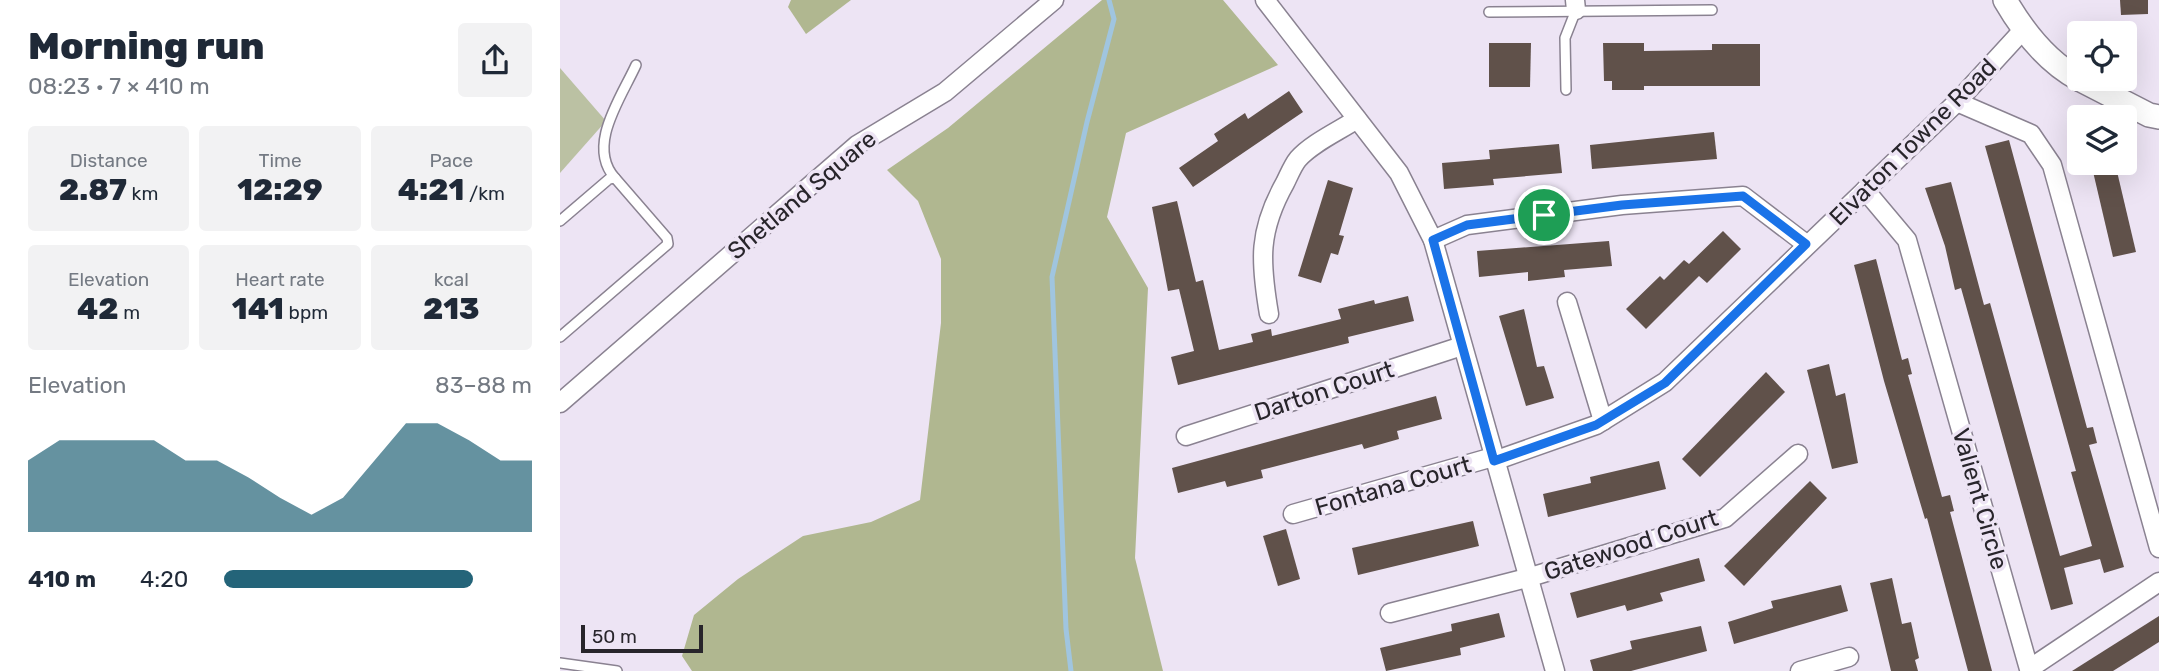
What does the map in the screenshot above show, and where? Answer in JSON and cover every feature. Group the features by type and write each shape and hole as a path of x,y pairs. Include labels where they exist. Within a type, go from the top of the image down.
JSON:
{"street":[{"name":"Shetland Square","path":"560,403 857,145 945,92 1054,0"},
{"path":"1265,0 1399,173 1433,240 1555,671"},
{"path":"2006,0 2023,30 2067,73"},
{"name":"Elvaton Towne Road","path":"1493,459 1603,421 1665,383 1956,102 2023,30"},
{"path":"2102,91 2149,115 2159,117"},
{"path":"1956,102 2031,134 2052,165 2159,548"},
{"path":"1269,314 1261,269 1262,245 1266,223 1278,195 1298,158 1357,119"},
{"name":"Valient Circle","path":"1865,190 1907,240 2029,669 2159,582"},
{"path":"1433,240 1467,225 1622,205 1743,196 1806,244"},
{"path":"1567,302 1603,421"},
{"name":"Darton Court","path":"1186,436 1462,346"},
{"name":"Gatewood Court","path":"1390,613 1527,578 1725,518 1798,454"},
{"name":"Fontana Court","path":"1293,514 1493,459"},
{"path":"1800,671 1849,657"}],"lane":[{"path":"1566,90 1565,38 1576,5"},
{"path":"1489,12 1576,5 1712,10"},
{"path":"560,337 668,244 667,239 606,169 603,144 636,65"},
{"path":"560,221 608,179 615,178"},
{"path":"560,663 617,671"}],"green space":[{"path":"791,0 851,0 806,34 788,7"},
{"path":"1102,0 1223,0 1278,65 1126,133 1107,217 1148,288 1135,558 1163,671 692,671 682,656 694,615 738,579 803,536 871,522 920,500 941,323 941,259 918,201 887,170 948,128"},
{"path":"560,68 606,121 560,173"}],"building":[{"path":"2120,0 2148,0 2148,14 2121,15"},
{"path":"1489,43 1531,43 1530,87 1489,87"},
{"path":"1603,43 1644,43 1644,51 1712,50 1712,44 1760,44 1760,86 1644,86 1644,90 1612,90 1612,81 1604,81"},
{"path":"1289,91 1303,112 1193,187 1179,168 1218,141 1214,134 1245,113 1248,119"},
{"path":"1714,132 1717,159 1592,169 1590,145"},
{"path":"2009,140 2087,428 2093,427 2097,443 2089,445 2124,567 2104,573 2100,559 2064,568 2073,604 2051,610 1961,288 1955,290 1945,246 1925,188 1951,182 1984,305 1990,303 2060,556 2092,546 2071,472 2076,471 1985,146"},
{"path":"1559,144 1562,173 1493,179 1494,185 1444,189 1442,163 1490,159 1489,150"},
{"path":"2094,175 2118,175 2136,252 2113,257"},
{"path":"1328,180 1353,188 1339,235 1344,236 1338,255 1331,253 1321,283 1298,276"},
{"path":"1177,201 1196,282 1203,280 1219,350 1253,342 1251,334 1271,329 1272,336 1341,319 1338,309 1374,300 1375,304 1408,296 1414,321 1348,337 1349,343 1178,385 1171,357 1194,351 1179,289 1168,291 1152,207"},
{"path":"1723,231 1741,249 1707,283 1699,276 1646,329 1626,309 1660,276 1664,280 1684,260 1689,264"},
{"path":"1609,241 1612,266 1564,270 1565,277 1528,281 1528,272 1479,277 1477,251"},
{"path":"1876,259 1902,360 1908,358 1912,374 1908,375 1942,497 1950,495 1954,511 1950,512 1992,671 1968,671 1927,518 1925,519 1884,381 1854,265"},
{"path":"1524,309 1537,367 1544,366 1554,398 1526,406 1499,316"},
{"path":"1829,364 1836,396 1845,393 1858,463 1832,469 1807,370"},
{"path":"1766,372 1785,392 1700,477 1682,459"},
{"path":"1436,396 1442,419 1397,431 1399,439 1364,449 1362,444 1261,470 1263,478 1227,487 1225,481 1178,493 1172,468"},
{"path":"1659,461 1666,489 1548,517 1543,494 1591,483 1590,477"},
{"path":"1810,481 1827,498 1744,586 1724,566"},
{"path":"1473,521 1479,546 1358,575 1352,548"},
{"path":"1286,529 1300,579 1278,586 1263,536"},
{"path":"1699,558 1705,581 1660,593 1663,601 1627,611 1625,605 1577,618 1570,593"},
{"path":"1892,578 1902,624 1911,622 1919,658 1915,660 1918,671 1891,671 1870,583"},
{"path":"1841,585 1848,611 1734,644 1728,622 1773,608 1771,601"},
{"path":"1499,613 1505,637 1460,648 1461,655 1386,671 1380,648 1452,631 1451,624"},
{"path":"2159,616 2159,642 2113,671 2072,671"},
{"path":"1701,626 1707,651 1631,671 1593,671 1590,660 1632,649 1630,641"}],"waterway":[{"path":"1071,671 1066,629 1052,277 1087,122 1114,19 1109,0"}],"route":[{"path":"1743,196 1806,244 1665,383 1596,425 1494,461 1433,240 1467,225 1544,215 1622,205 1743,196"}]}
